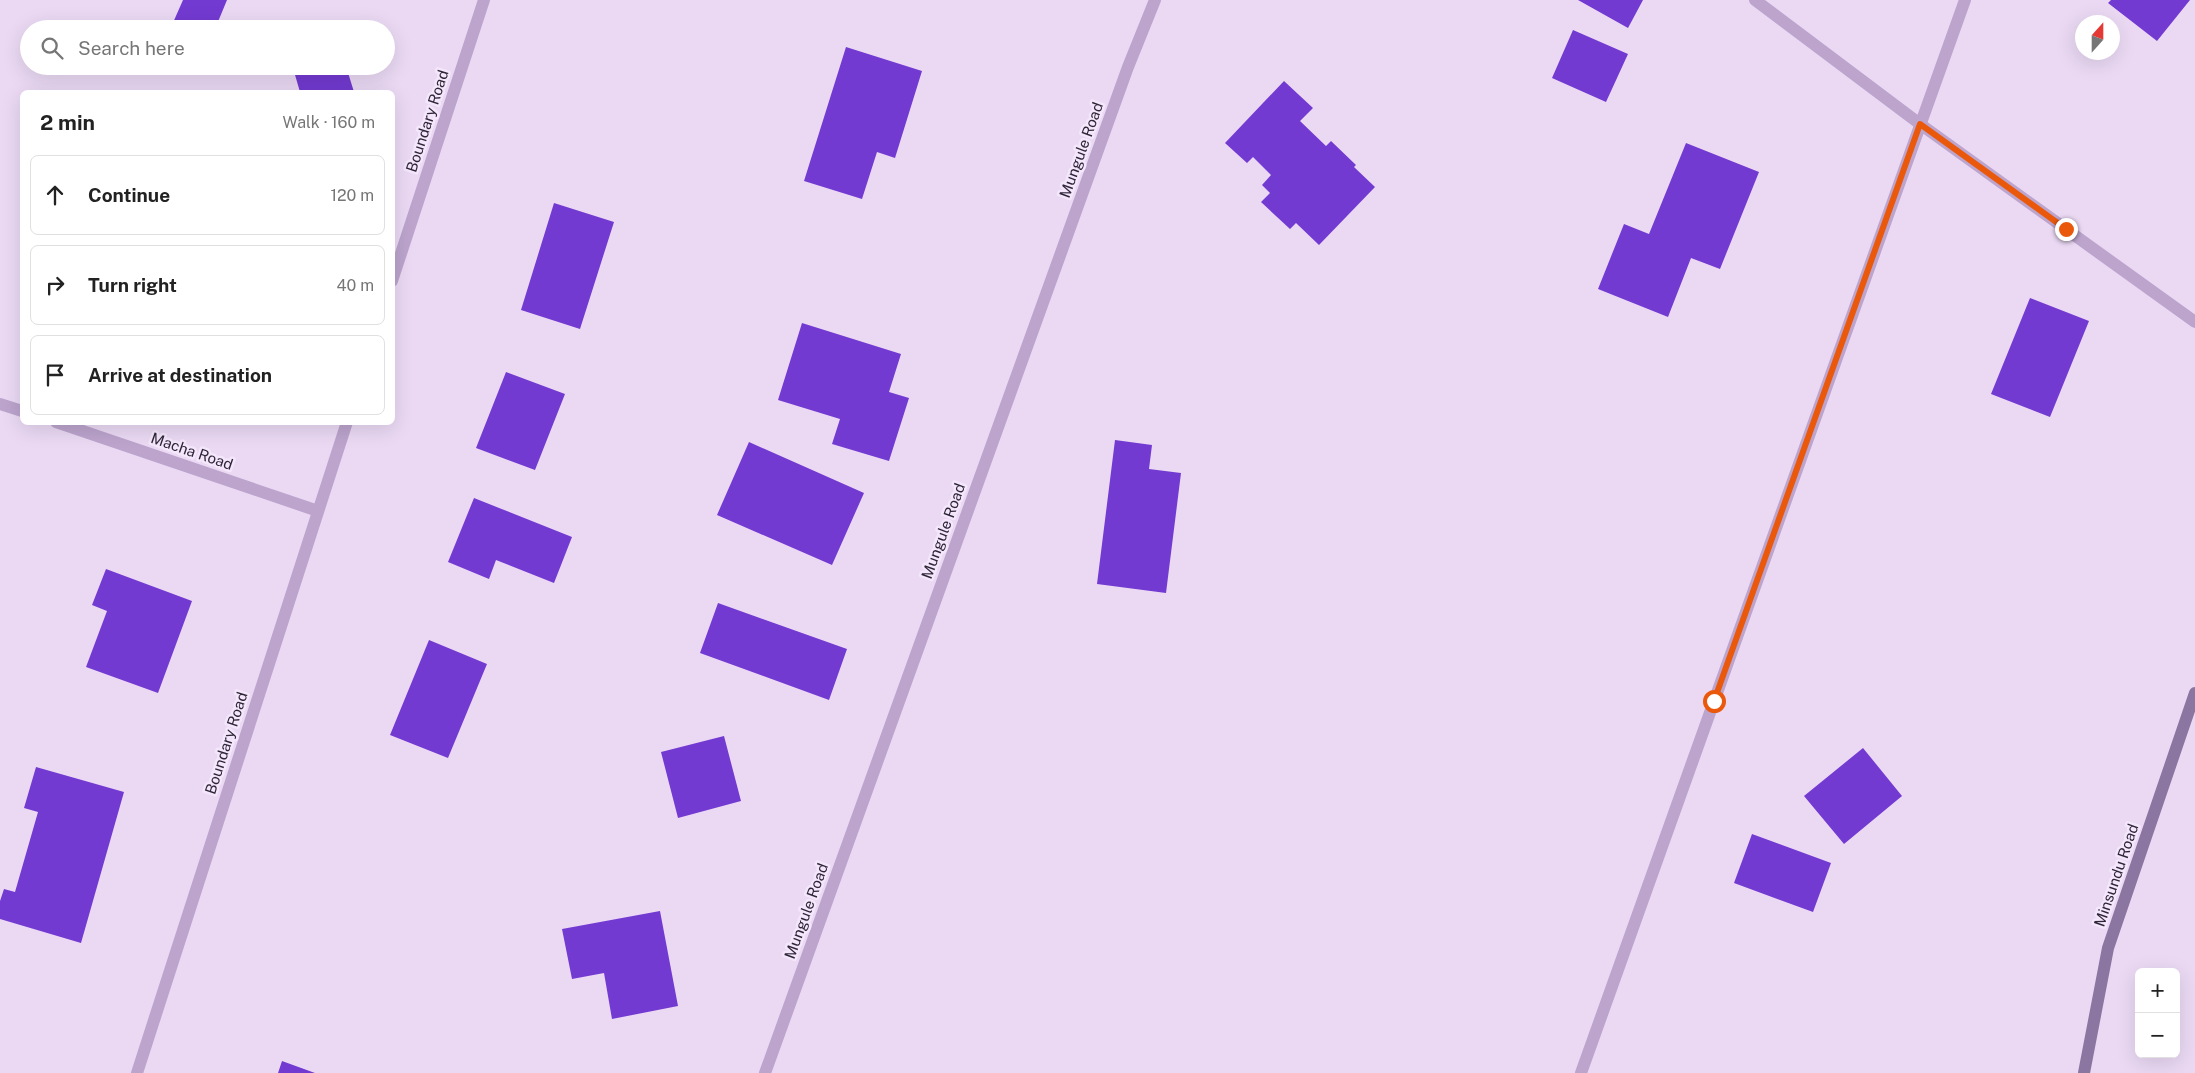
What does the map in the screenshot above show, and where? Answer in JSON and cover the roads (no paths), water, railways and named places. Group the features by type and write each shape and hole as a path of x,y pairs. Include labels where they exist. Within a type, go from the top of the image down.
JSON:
{"street":[{"name":"Boundary Road","path":"395,272 484,0"},
{"name":"Mungule Road","path":"765,1073 1128,68 1155,0"},
{"path":"1755,0 1920,124 2195,322"},
{"path":"1581,1073 1964,0"},
{"path":"0,404 20,410"},
{"name":"Macha Road","path":"65,425 318,511"},
{"name":"Boundary Road","path":"137,1073 345,425"},
{"name":"Minsundu Road","path":"2084,1073 2108,948 2195,693"}]}
